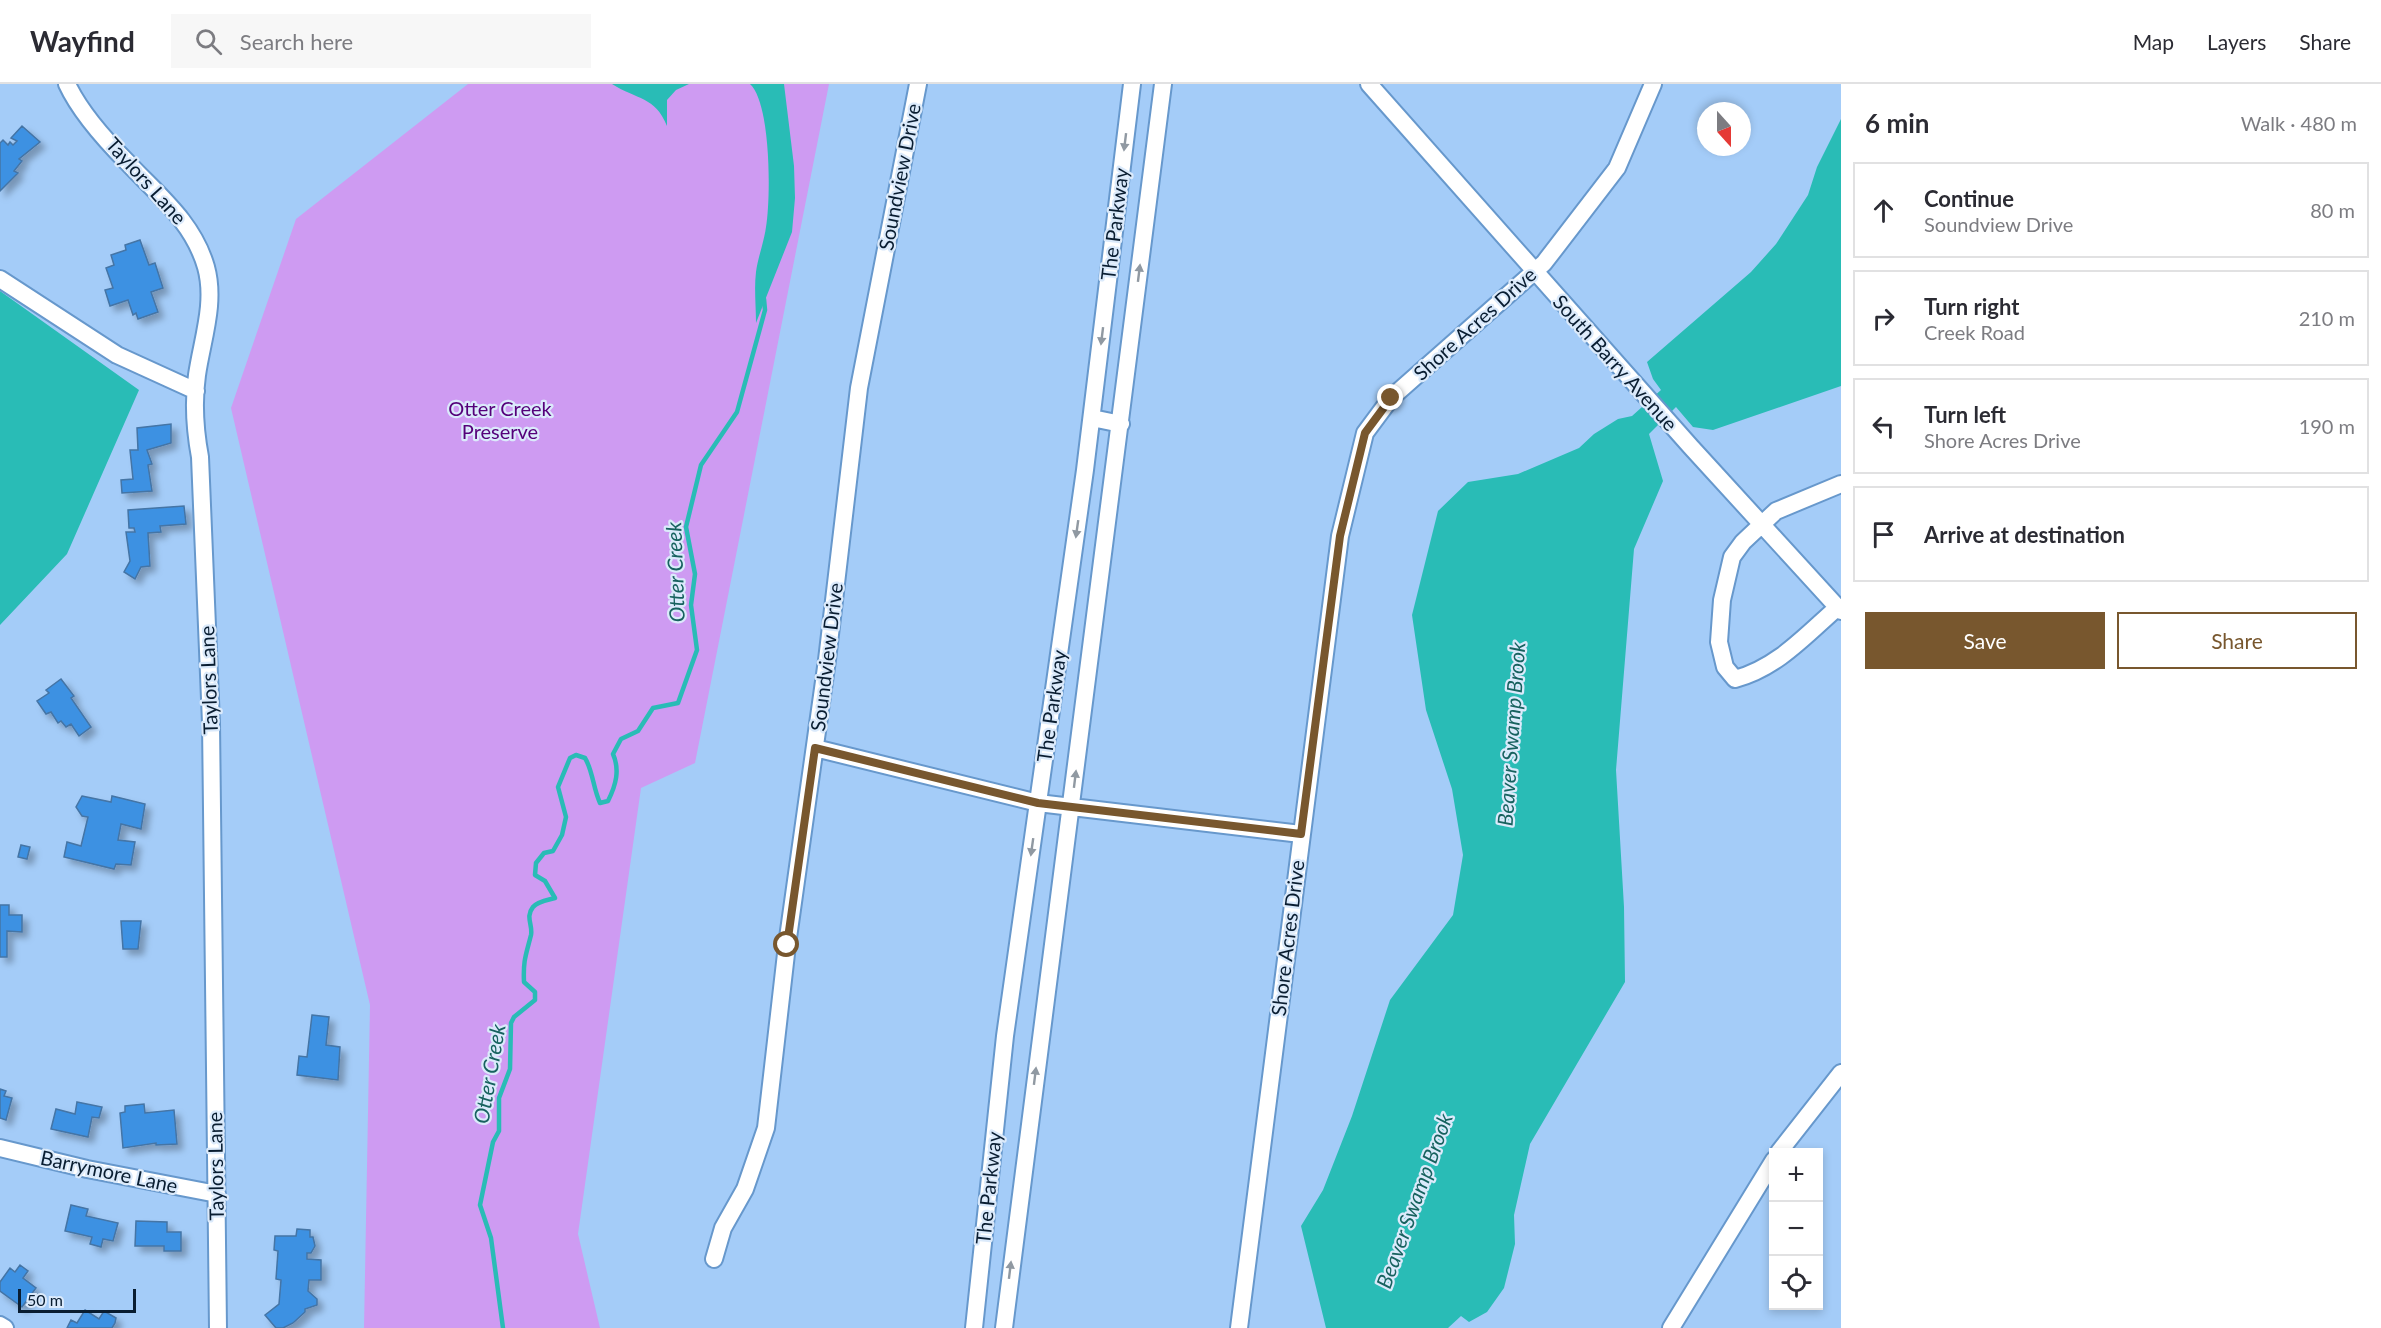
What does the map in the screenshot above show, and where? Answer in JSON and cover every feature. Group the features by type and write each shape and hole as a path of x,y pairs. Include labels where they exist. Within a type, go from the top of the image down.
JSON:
{"street":[{"name":"Taylors Lane","path":"67,84 73,97 126,162 170,203 193,234 206,269 210,306 196,391 195,430 200,457 211,723 218,1328"},
{"name":"Soundview Drive","path":"714,1259 723,1228 745,1189 766,1128 787,945 815,748 859,388 918,84"},
{"name":"The Parkway","path":"974,1328 1005,1036 1087,457 1132,84"},
{"name":"The Parkway","path":"1004,1328 1163,84"},
{"name":"South Barry Avenue","path":"1369,84 1533,272 1839,609"},
{"name":"Shore Acres Drive","path":"1239,1328 1340,536 1365,433 1391,398 1544,262 1617,168 1653,84"},
{"path":"0,279 117,355 196,391"},
{"path":"1092,418 1121,424"},
{"path":"1087,457 1116,463"},
{"path":"1839,609 1780,658 1751,674 1735,679 1725,667 1719,642 1722,600 1732,557 1776,512 1841,484"},
{"path":"815,748 1038,803 1301,834"},
{"path":"1782,1148 1841,1073"},
{"name":"Barrymore Lane","path":"0,1148 87,1169 218,1194"},
{"path":"1674,1327 1769,1167"},
{"path":"0,1325 5,1328"}],"green space":[{"name":"Otter Creek Preserve","path":"468,84 829,84 695,763 641,788 578,1234 600,1328 364,1328 370,1005 231,408 296,219"}],"water":[{"path":"612,84 689,84 676,90 667,100 667,126 657,109 651,104"},
{"path":"750,84 784,84 794,166 795,198 792,232 756,323 755,278 768,213 769,174 766,130 762,110 757,94"},
{"name":"Beaver Swamp Brook","path":"1841,119 1841,386 1713,430 1693,427 1676,407 1649,434 1663,481 1634,549 1616,770 1624,907 1625,982 1530,1144 1514,1215 1515,1244 1504,1288 1487,1312 1469,1322 1461,1316 1448,1328 1326,1328 1301,1226 1323,1190 1352,1116 1390,1000 1453,915 1463,855 1452,789 1426,710 1412,615 1438,511 1468,482 1518,474 1579,448 1594,434 1618,419 1632,416 1661,390 1653,379 1647,362 1751,272 1776,244 1808,195 1817,167"},
{"path":"0,291 139,390 67,554 0,625"}],"building":[{"path":"22,126 40,142 19,159 22,161 14,171 18,173 0,191 0,143 3,140 8,145 10,142 13,145 17,141 11,138"},
{"path":"140,240 149,265 155,263 163,288 151,292 158,312 138,319 136,313 133,315 128,300 110,306 105,290 113,288 106,268 114,265 111,255 126,250 125,245"},
{"path":"171,424 171,443 147,450 152,464 148,465 152,491 122,493 121,480 133,479 130,450 138,450 137,428"},
{"path":"184,506 186,524 160,526 161,532 148,533 150,566 141,567 135,579 124,572 130,561 126,532 135,532 134,528 129,528 128,510"},
{"path":"61,679 74,696 71,698 91,727 79,736 71,724 66,727 61,721 58,723 51,712 46,714 37,701 49,693 46,690"},
{"path":"82,796 111,802 112,796 145,804 141,829 121,824 118,840 135,842 131,865 116,864 114,869 64,857 67,842 81,846 88,817 82,816 76,807"},
{"path":"21,845 30,847 27,859 18,857"},
{"path":"0,905 9,905 9,915 22,915 22,932 7,931 7,957 0,957"},
{"path":"121,921 141,921 138,949 123,949"},
{"path":"312,1015 329,1017 326,1045 340,1047 338,1080 297,1075 299,1056 307,1057"},
{"path":"0,1089 6,1091 4,1096 12,1098 6,1120 0,1118"},
{"path":"77,1102 102,1107 99,1118 92,1117 88,1137 51,1129 56,1109 75,1114"},
{"path":"144,1104 145,1113 174,1110 177,1144 156,1145 156,1143 123,1148 120,1113 125,1112 125,1106"},
{"path":"71,1205 88,1209 86,1216 118,1223 113,1241 103,1239 101,1247 90,1244 92,1237 65,1231"},
{"path":"136,1221 167,1222 167,1232 181,1232 181,1251 164,1251 164,1246 135,1246"},
{"path":"297,1229 310,1230 310,1237 313,1237 315,1246 311,1253 307,1253 307,1259 321,1260 321,1280 309,1280 308,1291 317,1299 317,1305 305,1309 305,1312 293,1323 283,1328 276,1328 265,1315 279,1304 281,1280 276,1279 278,1251 274,1250 275,1236 296,1236"},
{"path":"20,1265 28,1271 23,1278 36,1288 22,1307 0,1291 0,1282 10,1268 15,1272"},
{"path":"85,1310 99,1319 104,1311 116,1318 115,1323 112,1328 67,1328 71,1320 77,1323"}],"waterway":[{"name":"Otter Creek","path":"503,1328 491,1238 480,1205 493,1142 499,1131 499,1098 510,1069 511,1023 514,1017 535,1000 535,992 524,982 524,963 531,935 529,918 533,907 538,903 555,898 545,881 535,875 536,863 544,853 553,851 562,835 566,817 558,787 570,758 576,755 585,758 600,803 608,801 616,778 613,754 621,739 638,731 653,708 678,703 697,650 691,605 695,574 686,527 701,465 737,412 765,310 764,299"}],"route":[{"path":"787,945 815,748 1038,803 1301,834 1340,536 1365,433 1391,398"}]}
